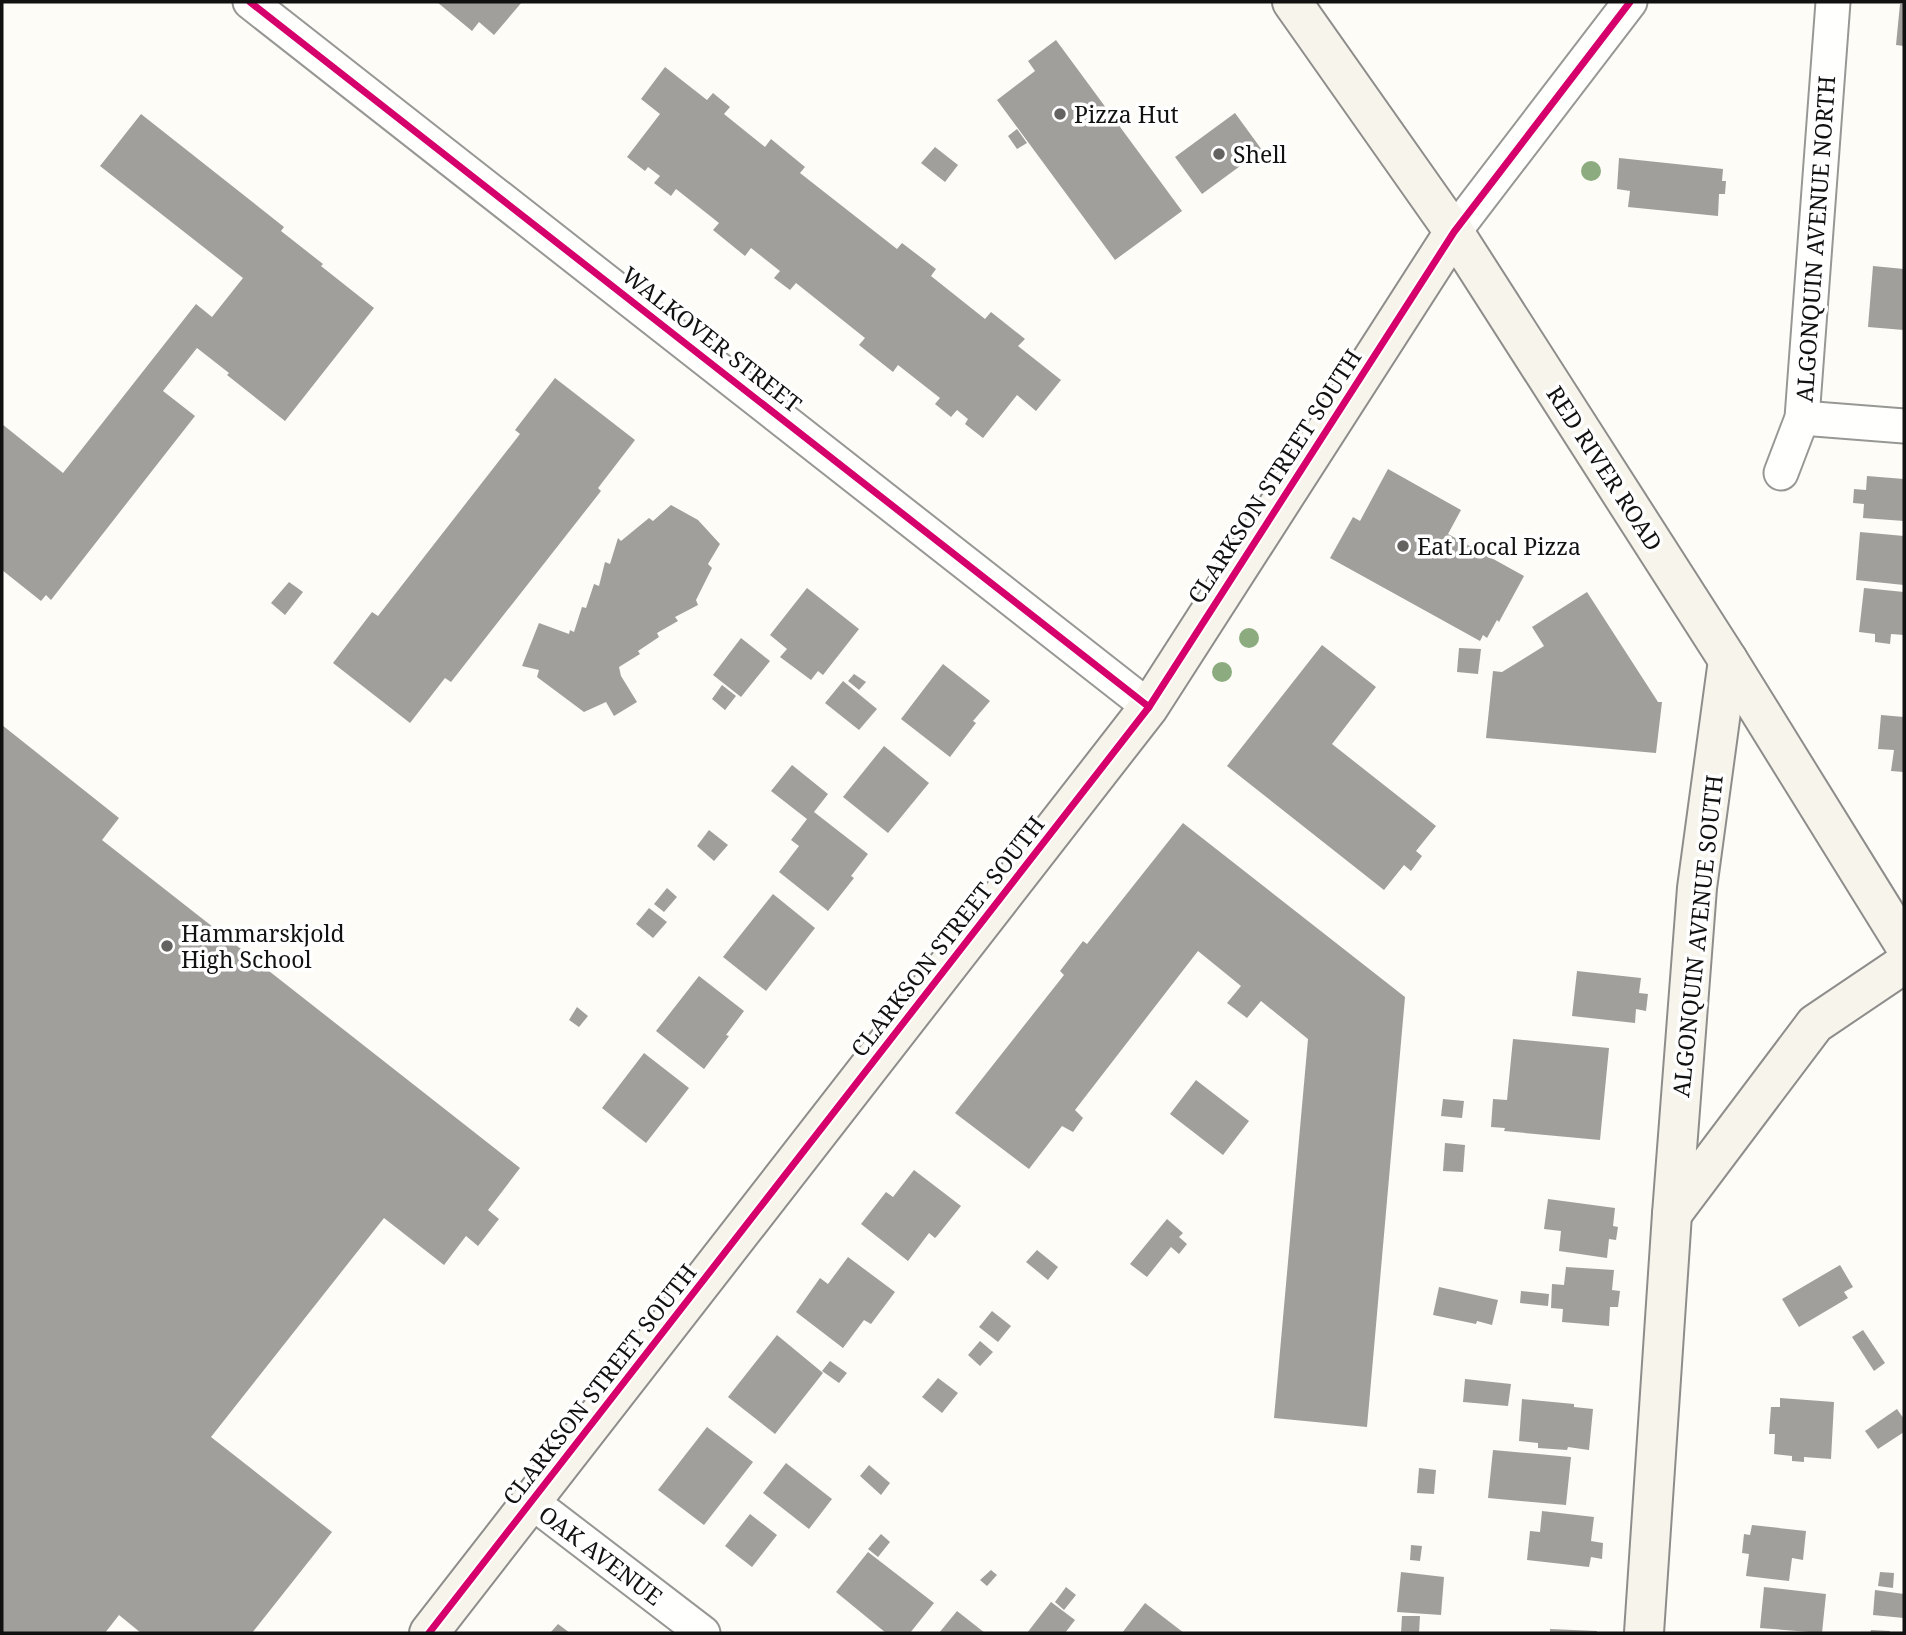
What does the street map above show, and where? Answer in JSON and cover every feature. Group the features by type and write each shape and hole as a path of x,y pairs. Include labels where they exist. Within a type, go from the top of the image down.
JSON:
{"main road":[{"name":"RED RIVER ROAD","path":"1292,2 1454,232 1728,660 1904,944"},
{"name":"CLARKSON STREET SOUTH","path":"429,1633 1149,707 1454,232"},
{"name":"ALGONQUIN AVENUE SOUTH","path":"1644,1633 1697,888 1728,660"},
{"path":"1672,1214 1815,1024 1904,964"}],"street":[{"name":"WALKOVER STREET","path":"250,2 1149,707"},
{"path":"1454,232 1630,2"},
{"name":"ALGONQUIN AVENUE NORTH","path":"1781,473 1802,418 1833,2"},
{"path":"1802,418 1904,426"},
{"name":"OAK AVENUE","path":"531,1502 704,1633"}],"building":[{"path":"437,2 522,2 494,35 479,22 472,31"},
{"path":"1900,4 1904,4 1904,46 1896,45"},
{"path":"1056,40 1182,211 1115,260 997,100 1035,71 1028,61"},
{"path":"665,67 707,100 713,93 730,107 724,114 765,147 771,139 805,167 800,173 897,249 902,243 936,269 931,276 985,319 991,312 1025,339 1018,346 1061,380 1036,411 1017,395 983,438 965,424 968,419 957,410 951,417 935,404 940,398 898,365 893,372 859,345 865,338 796,283 790,290 774,278 780,271 751,248 745,256 713,230 719,223 676,189 671,196 654,183 660,176 648,167 645,171 627,157 660,114 641,99"},
{"name":"Shell","path":"1235,113 1262,150 1202,194 1175,157"},
{"path":"141,114 284,227 281,231 374,308 285,421 197,348 163,391 195,416 51,600 46,595 41,601 2,570 2,424 63,473 196,304 212,317 243,278 100,166"},
{"path":"1017,129 1027,143 1017,149 1008,136"},
{"path":"935,147 958,165 945,182 921,163"},
{"path":"1619,158 1723,169 1725,194 1719,194 1718,216 1628,207 1630,191 1617,189"},
{"path":"1873,266 1904,269 1904,330 1868,327"},
{"path":"555,378 635,440 598,488 601,491 451,682 445,678 410,723 333,663 372,612 378,616 520,434 515,430"},
{"name":"Eat Local Pizza","path":"1388,469 1461,510 1448,534 1524,576 1499,622 1497,620 1487,638 1483,635 1480,641 1330,558 1353,517 1360,521"},
{"path":"1867,476 1904,479 1904,521 1863,518 1864,504 1853,503 1854,489 1866,490"},
{"path":"671,505 698,520 720,544 708,564 712,568 696,600 698,605 675,617 678,621 657,633 659,637 638,651 640,654 619,667 621,676 637,702 614,716 606,702 584,712 537,677 539,670 522,666 539,623 569,634 570,630 574,632 582,607 586,608 594,584 599,586 605,562 610,564 618,538 621,541 649,518 653,521"},
{"path":"1860,532 1904,536 1904,585 1856,580"},
{"path":"289,582 303,592 285,615 271,603"},
{"path":"807,588 859,629 823,675 818,671 811,680 780,657 787,649 770,635"},
{"path":"1864,588 1904,592 1904,635 1891,634 1890,644 1875,642 1875,634 1859,632"},
{"path":"1587,592 1658,702 1662,702 1656,753 1486,738 1493,671 1502,672 1544,646 1532,627"},
{"path":"741,638 770,661 741,697 713,675"},
{"path":"1322,645 1376,687 1332,744 1436,826 1416,851 1422,856 1411,871 1404,865 1384,890 1227,766"},
{"path":"1459,648 1481,649 1478,674 1457,672"},
{"path":"943,664 990,701 973,721 976,723 950,757 901,719"},
{"path":"854,674 866,682 859,690 848,681"},
{"path":"843,681 877,709 859,730 825,703"},
{"path":"722,685 736,696 725,710 712,699"},
{"path":"1881,715 1904,717 1904,772 1891,771 1894,750 1878,749"},
{"name":"Hammarskjold High School","path":"2,725 119,818 102,840 520,1168 488,1210 499,1219 478,1246 466,1236 444,1265 384,1218 211,1437 332,1532 252,1633 141,1633 119,1615 105,1633 2,1633"},
{"path":"884,746 929,783 888,833 843,797"},
{"path":"792,765 828,794 814,812 868,854 851,876 854,878 828,911 779,872 799,846 791,840 807,819 771,791"},
{"path":"1183,823 1405,997 1367,1427 1274,1418 1308,1039 1261,1001 1247,1018 1227,1003 1241,986 1198,951 1075,1110 1083,1118 1073,1132 1062,1126 1029,1169 955,1113 1064,975 1060,971 1083,941 1087,944"},
{"path":"709,830 728,845 714,861 697,846"},
{"path":"667,888 677,897 664,912 654,904"},
{"path":"773,894 815,928 766,991 723,957"},
{"path":"649,908 667,922 653,938 636,924"},
{"path":"1577,971 1641,978 1639,993 1648,994 1646,1011 1636,1009 1635,1023 1572,1016"},
{"path":"699,976 744,1011 704,1069 656,1031"},
{"path":"577,1007 588,1016 579,1027 569,1020"},
{"path":"1513,1039 1609,1048 1600,1140 1504,1131 1505,1128 1491,1127 1493,1099 1507,1100"},
{"path":"644,1053 689,1088 646,1143 602,1108"},
{"path":"1196,1080 1249,1121 1223,1155 1170,1114"},
{"path":"1443,1099 1464,1101 1462,1118 1441,1116"},
{"path":"1445,1143 1465,1145 1463,1172 1443,1171"},
{"path":"914,1170 961,1206 935,1238 929,1233 908,1261 861,1224 886,1192 893,1197"},
{"path":"1548,1199 1615,1208 1613,1226 1618,1227 1616,1240 1609,1239 1607,1258 1559,1251 1561,1231 1544,1229"},
{"path":"1167,1219 1183,1233 1179,1237 1187,1244 1179,1254 1171,1247 1147,1277 1130,1264"},
{"path":"1037,1250 1058,1267 1048,1280 1026,1262"},
{"path":"848,1257 895,1292 871,1324 864,1320 843,1348 796,1312 820,1278 828,1284"},
{"path":"1840,1265 1853,1287 1844,1292 1848,1298 1799,1327 1782,1299"},
{"path":"1566,1267 1614,1270 1612,1290 1620,1291 1618,1307 1610,1307 1609,1326 1562,1322 1563,1309 1551,1308 1552,1284 1564,1285"},
{"path":"1439,1287 1498,1300 1492,1325 1433,1315"},
{"path":"1521,1291 1549,1294 1548,1306 1520,1303"},
{"path":"992,1311 1011,1326 998,1342 979,1327"},
{"path":"1863,1330 1885,1363 1874,1371 1852,1337"},
{"path":"777,1335 823,1373 775,1434 728,1397"},
{"path":"980,1341 993,1352 980,1366 968,1355"},
{"path":"830,1361 847,1373 839,1383 822,1371"},
{"path":"938,1378 958,1393 942,1413 922,1397"},
{"path":"1465,1379 1511,1384 1508,1406 1463,1402"},
{"path":"1780,1398 1834,1402 1831,1459 1804,1457 1804,1462 1792,1461 1792,1456 1774,1454 1775,1434 1769,1434 1771,1407 1780,1407"},
{"path":"1522,1399 1574,1404 1574,1407 1593,1409 1589,1450 1568,1447 1567,1450 1538,1448 1538,1443 1519,1441"},
{"path":"1897,1409 1904,1419 1904,1432 1878,1449 1865,1431"},
{"path":"707,1427 753,1462 704,1525 658,1490"},
{"path":"1493,1450 1571,1457 1566,1505 1488,1498"},
{"path":"786,1463 832,1499 809,1529 763,1493"},
{"path":"869,1465 890,1483 881,1495 860,1476"},
{"path":"1419,1468 1436,1470 1434,1494 1417,1493"},
{"path":"1542,1511 1594,1517 1591,1541 1603,1543 1602,1559 1591,1557 1589,1567 1527,1560 1530,1531 1540,1532"},
{"path":"750,1514 777,1535 752,1567 725,1546"},
{"path":"1752,1525 1806,1531 1803,1560 1792,1558 1789,1581 1746,1576 1749,1554 1742,1553 1744,1534 1750,1535"},
{"path":"881,1534 890,1542 878,1557 868,1549"},
{"path":"1411,1545 1422,1546 1420,1561 1410,1560"},
{"path":"868,1552 934,1603 910,1633 886,1633 836,1592"},
{"path":"991,1570 997,1575 987,1586 980,1580"},
{"path":"1401,1572 1444,1577 1441,1615 1397,1612"},
{"path":"1880,1572 1894,1573 1893,1588 1878,1586"},
{"path":"1066,1587 1076,1595 1064,1610 1055,1602"},
{"path":"1764,1587 1826,1594 1822,1633 1760,1628"},
{"path":"1875,1590 1904,1594 1904,1618 1873,1615"},
{"path":"1051,1602 1075,1620 1065,1633 1027,1633"},
{"path":"1145,1603 1184,1633 1122,1633"},
{"path":"957,1611 985,1633 939,1633"},
{"path":"1402,1616 1420,1616 1419,1633 1401,1633"},
{"path":"558,1624 570,1633 550,1633"},
{"path":"1550,1629 1597,1631 1597,1633 1550,1633"},
{"path":"1871,1630 1890,1631 1890,1633 1870,1633"}],"cycle path":[{"path":"250,2 1149,707"},
{"path":"429,1633 1149,707 1454,232 1630,2"}],"place":[{"name":"Pizza Hut","path":"1060,114"},
{"name":"Shell","path":"1219,154"},
{"name":"Eat Local Pizza","path":"1403,546"},
{"name":"Hammarskjold High School","path":"167,946"}]}
